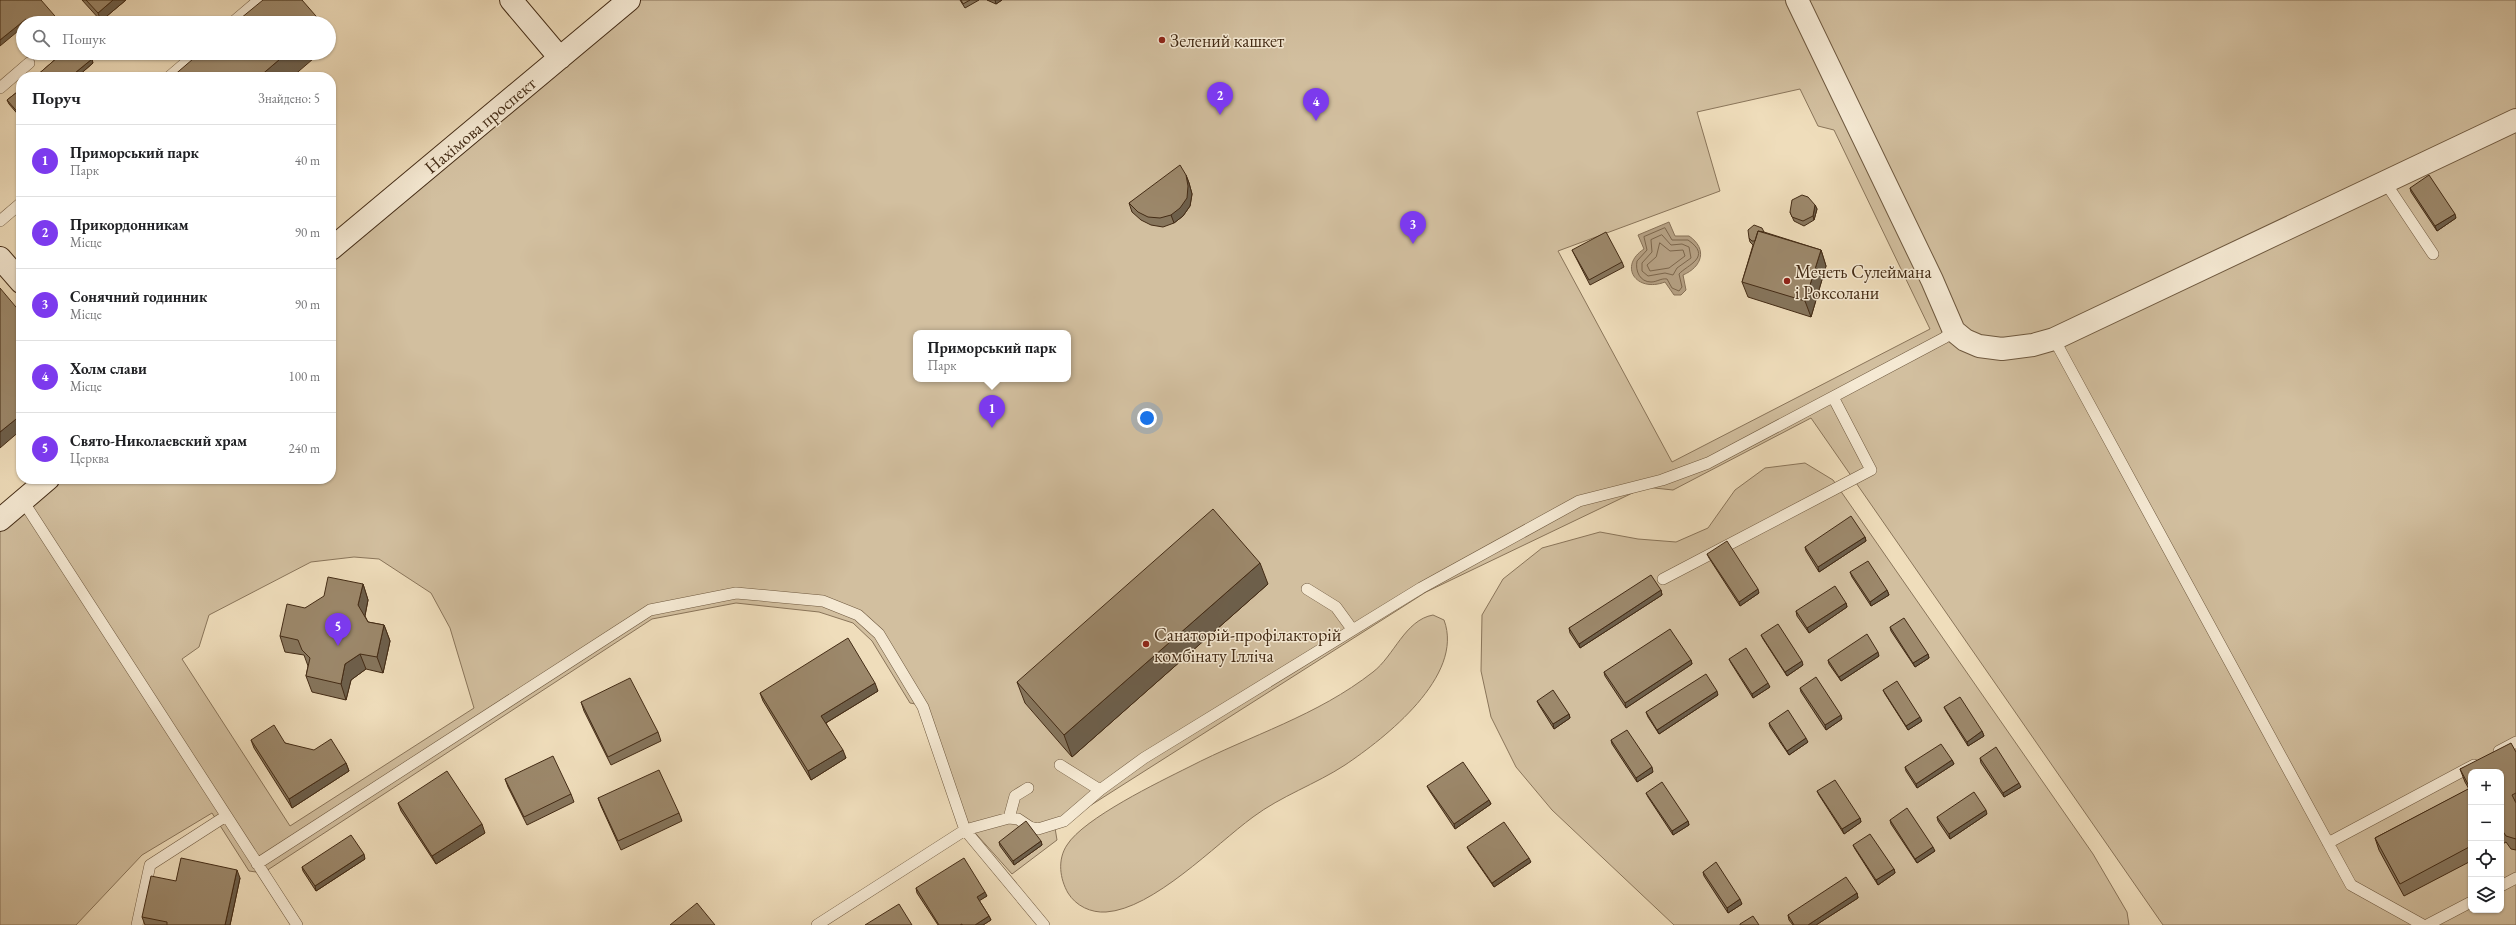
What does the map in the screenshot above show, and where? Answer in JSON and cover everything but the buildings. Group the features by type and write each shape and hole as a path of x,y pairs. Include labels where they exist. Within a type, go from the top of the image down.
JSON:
{"street":[{"path":"511,0 560,58"},
{"name":"Нахімова проспект","path":"336,245 629,0"},
{"path":"1796,0 1932,280 1954,331 1965,340 1979,346 2002,349 2033,345 2054,339 2516,120"},
{"path":"0,258 16,276"},
{"path":"0,520 42,484"}],"lane":[{"path":"240,16 259,0"},
{"path":"175,72 189,60"},
{"path":"19,72 30,63"},
{"path":"0,88 16,75"},
{"path":"2385,182 2432,254"},
{"path":"0,221 16,207"},
{"path":"817,925 965,830 1009,818 1025,822 1030,827 1038,829 1046,828 1064,821 1100,790 1144,758 1421,588 1579,501 1685,472 1708,463 1944,338 1954,331"},
{"path":"2054,339 2351,885 2423,925"},
{"path":"1663,579 1871,470 1833,397"},
{"path":"23,501 297,925"},
{"path":"1306,589 1336,606 1352,629"},
{"path":"257,864 650,610 736,592 823,601 858,615 879,634 923,707 965,830 1044,925"},
{"path":"2328,843 2516,742"},
{"path":"1060,765 1100,790"},
{"path":"1009,818 1015,796 1028,788"},
{"path":"137,925 150,865 226,816"},
{"path":"2504,884 2516,878"},
{"path":"2427,925 2468,904"}],"shaded area":[{"path":"626,0 2516,0 2516,925 2163,925 1811,418 1673,490 1645,487 1426,592 1055,828 1057,840 1012,874 969,826 927,706 910,703 872,641 853,623 819,612 736,603 652,619 263,873 249,871 212,813 142,855 76,925 0,925 0,530 55,484 336,484 336,246","holes":["1800,89 1818,126 1834,130 1930,329 1672,462 1558,251 1720,191 1697,112","354,557 379,559 431,593 450,628 474,708 290,826 182,659 199,647 209,615 311,562"]},
{"path":"1805,463 1833,480 2093,854 2127,912 2129,925 1674,925 1552,810 1516,767 1491,717 1481,671 1482,615 1503,579 1542,548 1600,532 1638,539 1676,542 1708,528 1735,490 1765,468"},
{"path":"1433,615 1444,620 1447,641 1443,662 1432,683 1417,703 1380,739 1334,772 1287,796 1253,817 1183,874 1143,900 1124,908 1100,912 1084,908 1071,898 1063,882 1061,869 1062,857 1067,845 1089,824 1105,812 1160,782 1212,756 1307,713 1329,701 1373,672 1387,657 1407,631 1423,618"}],"water":[{"path":"1669,222 1675,236 1689,236 1699,246 1700,252 1698,263 1689,272 1683,275 1686,290 1681,295 1674,295 1665,282 1646,284 1639,281 1634,276 1632,270 1632,263 1636,256 1644,249 1638,235"}],"place":[{"name":"Зелений кашкет","path":"1162,40"},
{"name":"Прикордонникам","path":"1220,115"},
{"name":"Холм слави","path":"1316,121"},
{"name":"Сонячний годинник","path":"1413,244"},
{"name":"Мечеть Сулеймана і Роксолани","path":"1787,281"},
{"name":"Приморський парк","path":"992,428"},
{"name":"Санаторій-профілакторій комбінату Ілліча","path":"1146,644"},
{"name":"Свято-Николаевский храм","path":"338,646"}]}
